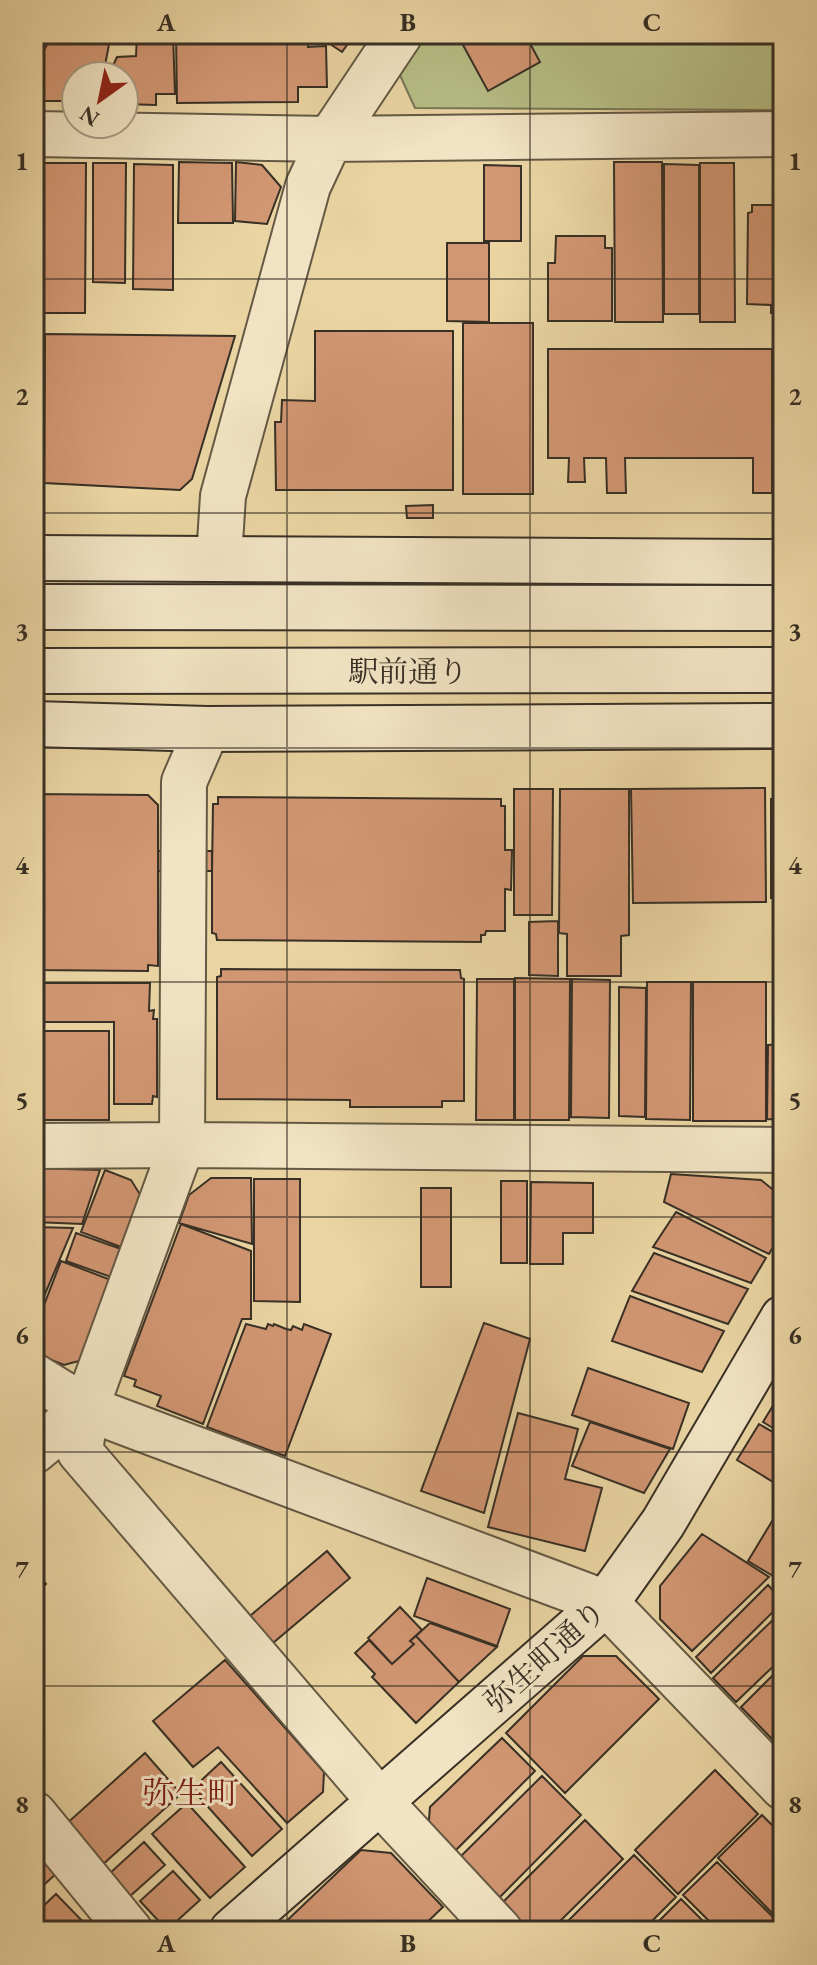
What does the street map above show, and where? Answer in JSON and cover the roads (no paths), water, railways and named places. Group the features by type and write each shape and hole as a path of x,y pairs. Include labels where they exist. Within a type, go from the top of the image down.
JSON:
{"street":[{"path":"219,558 223,496 308,186 330,139 400,34"},
{"path":"34,134 330,139 783,134"},
{"path":"34,558 783,562"},
{"path":"34,607 783,608"},
{"name":"駅前通り","path":"34,671 783,670"},
{"path":"34,724 207,729 783,726"},
{"path":"207,729 184,782 182,1145 86,1408 80,1452 381,1803 500,1931"},
{"path":"34,1146 783,1150"},
{"name":"弥生町通り","path":"232,1931 606,1603 663,1523 783,1318"},
{"path":"34,1376 86,1408 606,1603 783,1787"},
{"path":"34,1451 86,1408"},
{"path":"34,1814 130,1931"}],"district":[{"name":"弥生町","path":"191,1793"}]}
